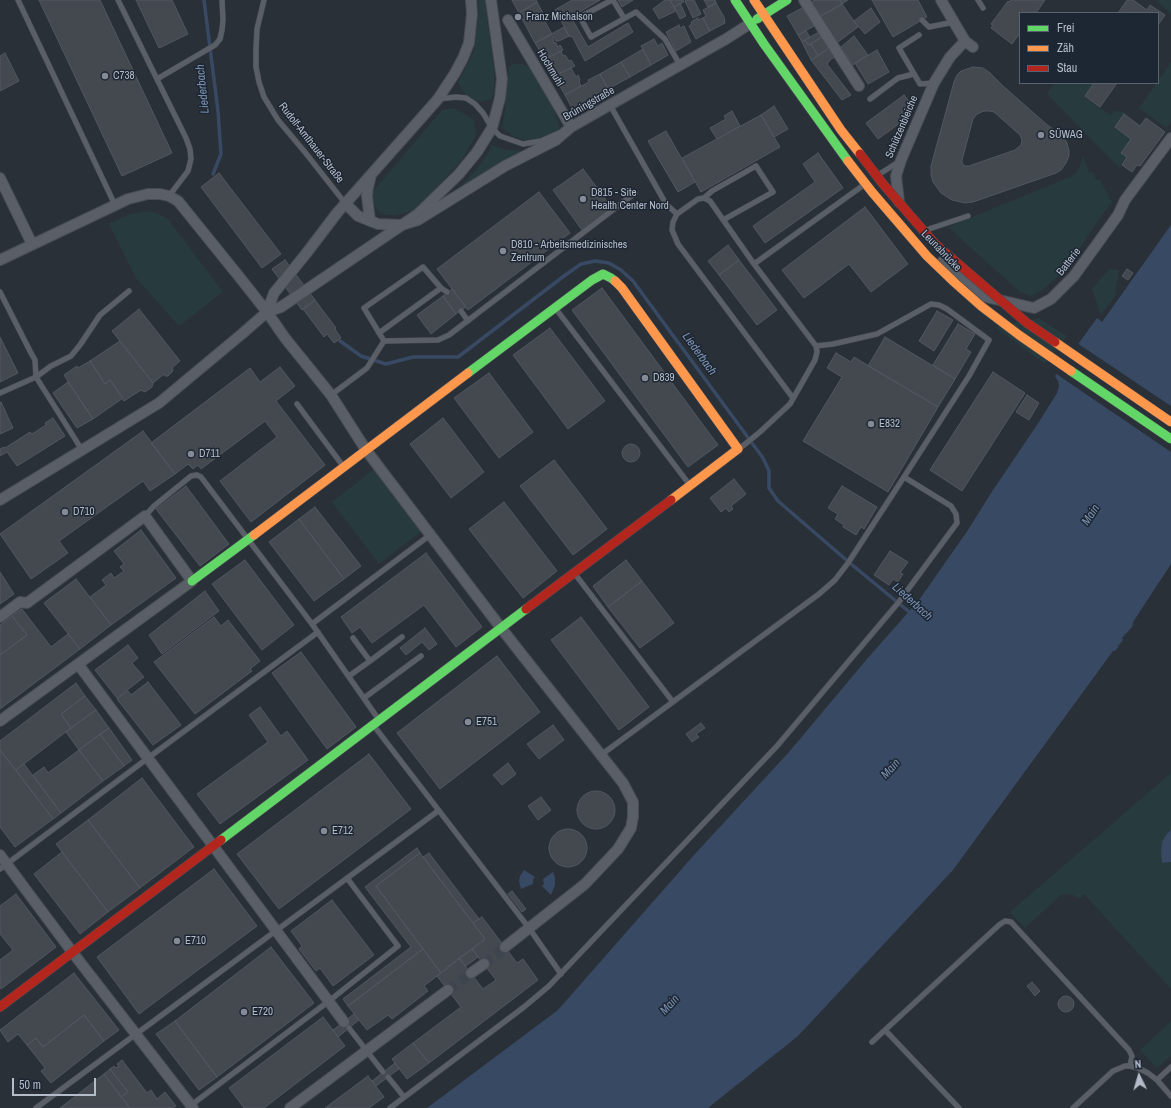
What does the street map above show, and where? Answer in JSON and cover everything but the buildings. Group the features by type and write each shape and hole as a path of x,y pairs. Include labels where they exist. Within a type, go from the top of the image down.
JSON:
{"street":[{"path":"267,312 274,292 345,203 438,99 455,73 469,43 472,14 471,0"},
{"path":"0,500 159,403 243,334 267,312 281,307 418,214 459,174 477,152 492,128 500,98 502,79 491,0"},
{"name":"Leunabrücke","path":"735,0 848,161 872,192 927,256 981,306 1019,335 1171,439"},
{"name":"Leunabrücke","path":"754,0 841,130 883,184 935,244 1027,323 1171,422"},
{"name":"Brüningstraße","path":"402,225 418,220 505,166 556,140 571,127 680,65 787,0"},
{"path":"804,0 859,86"},
{"path":"945,1 955,22"},
{"name":"Hochmuhl","path":"508,20 571,127"},
{"name":"Schützenbleiche","path":"945,265 912,230 900,205 896,176 901,160 934,83 950,57 969,44 955,22"},
{"name":"Batterie","path":"945,265 986,298 1034,308 1052,299 1074,276 1118,215 1125,200 1171,138"},
{"path":"370,221 367,196 372,173"},
{"path":"0,178 32,244"},
{"path":"0,260 128,199 148,194 160,194 169,196 178,201 331,395 366,450 501,628 623,783 633,802 633,817 630,828 618,849 585,884 505,947"},
{"path":"345,203 358,216 370,221 378,224 402,225"},
{"path":"0,721 192,581 592,280 603,274 611,278 622,288 738,449 0,1007"},
{"path":"0,617 20,602 27,603 145,516 192,581"},
{"path":"78,664 347,1025"},
{"path":"0,855 3,867 73,953 190,1107"},
{"path":"471,973 484,964"},
{"path":"290,1108 448,990"}],"lane":[{"path":"18,0 115,205"},
{"path":"118,0 190,149 191,159 188,171 169,196"},
{"path":"157,79 215,45 220,39 223,20 222,0"},
{"name":"Rudolf-Amthauer-Straße","path":"264,0 257,29 256,67 258,82 278,120 287,129 345,203"},
{"path":"624,18 613,0 580,17 591,37 636,12 665,39 680,65"},
{"path":"978,0 983,8"},
{"path":"922,20 929,27 955,22"},
{"path":"918,35 899,48 920,84 934,83"},
{"path":"870,99 898,78 914,74"},
{"path":"438,99 456,97 466,98 475,104 483,113 492,128 500,136 523,144 541,141 571,127"},
{"path":"610,105 666,204 677,214"},
{"path":"754,264 856,190 901,160"},
{"path":"723,220 773,192 756,166 712,191 704,198 698,199 677,214 673,222 672,230 678,244 793,398"},
{"path":"384,341 438,340 449,335 635,192"},
{"path":"704,198 710,201 754,264 816,346 817,352 815,360 790,404 760,432 738,449"},
{"path":"915,234 968,216"},
{"path":"384,341 364,308 423,267 441,288 447,292"},
{"path":"379,333 441,288"},
{"path":"0,393 36,377 51,366 71,356 100,315 129,291"},
{"path":"0,292 35,360 36,377 82,450"},
{"path":"601,755 819,594 834,580 856,552 969,376 989,340 947,309 939,305 931,304 877,334 833,344 816,346"},
{"path":"555,308 690,486"},
{"path":"461,311 468,321"},
{"path":"331,395 367,368 384,341"},
{"path":"297,404 344,467"},
{"path":"145,516 154,506 191,476 197,475 201,477 318,632 364,698 376,723 438,810 529,928 561,974"},
{"path":"390,1108 524,1007 549,986 777,746 882,622 907,591 956,523 956,514 951,506 904,477"},
{"path":"312,624 430,535"},
{"path":"574,573 673,702"},
{"path":"3,867 318,632"},
{"path":"349,676 402,637"},
{"path":"353,638 370,661"},
{"path":"364,698 421,656"},
{"path":"36,1108 438,810"},
{"path":"190,1107 398,946 347,878"},
{"path":"872,1042 999,925 1005,922 1011,922 1129,1050 1132,1056 1130,1066"},
{"path":"347,1025 383,1072"},
{"path":"885,1030 959,1108"},
{"path":"1073,1108 1113,1071 1125,1066 1130,1066 1148,1073 1157,1080 1171,1096"},
{"path":"1157,1080 1171,1067"},
{"path":"388,1077 404,1097"}],"green space":[{"path":"478,0 485,0 494,71 494,90 492,99 480,102 467,97 458,83 474,51 479,10"},
{"path":"1156,0 1171,0 1171,14"},
{"path":"1171,62 1171,122 1166,128 1139,108 1156,84 1159,84 1159,80"},
{"path":"513,64 522,64 530,67 554,110 559,124 559,130 546,137 524,140 513,136 502,128 505,111 507,76 509,67"},
{"path":"1053,84 1093,84 1085,97 1110,115 1115,111 1125,112 1115,127 1131,139 1121,153 1127,157 1119,168 1047,94"},
{"path":"455,108 474,120 476,135 461,161 412,211 396,215 386,215 378,211 373,202 372,196 376,188 442,110"},
{"path":"492,145 508,150 530,150 461,188 487,155"},
{"path":"1083,156 1089,173 1093,172 1096,180 1100,180 1112,202 1066,269 1041,291 1031,296 1020,292 948,227 1070,177 1076,173"},
{"path":"146,211 157,213 168,219 223,292 179,326 136,278 109,224 128,215"},
{"path":"1109,269 1119,270 1115,296 1101,315 1092,289"},
{"path":"1039,318 1067,336 1045,364 995,327"},
{"path":"374,469 422,531 379,564 332,502"},
{"path":"1171,773 1171,989 1084,894 1079,899 1069,894 1060,896 1025,928 1010,912"},
{"path":"1171,1021 1171,1056 1157,1068 1140,1050"}],"water":[{"name":"Main","path":"1171,225 1171,564 1133,622 1132,627 1122,638 1123,640 1119,645 1117,645 1119,646 1115,651 1113,651 953,870 798,1036 708,1108 427,1108 558,1010 694,855 789,752 919,600 968,530 1057,393 1059,386 1055,376 1097,318 1102,322"},
{"path":"1171,830 1171,862 1162,863 1162,842"},
{"path":"524,870 535,877 533,884 521,889 519,881"},
{"path":"553,872 555,885 551,895 542,886 544,884 543,879"}],"pier":[{"path":"1077,343 1171,406 1171,452 1055,373"}],"waterway":[{"name":"Liederbach","path":"204,0 218,111 221,154 213,174"},
{"name":"Liederbach","path":"340,341 361,356 386,364 413,357 458,357 581,264 595,261 609,263 621,270 633,281 763,458 769,471 769,488 778,501 913,615"}],"tunnel":[{"path":"484,964 505,947"},
{"path":"448,990 471,973"}],"traffic: fast":[{"path":"735,0 764,44 848,161"},
{"path":"757,19 787,0"},
{"path":"468,373 592,280 603,274 615,281"},
{"path":"1071,371 1171,439"},
{"path":"192,581 254,535"},
{"path":"221,840 526,609"}],"traffic: slow":[{"path":"754,0 841,130 860,154"},
{"path":"848,161 872,192 927,256 954,282 981,306 1019,335 1071,371"},
{"path":"615,281 622,288 738,449 671,500"},
{"path":"1055,342 1171,422"},
{"path":"254,535 468,373"}],"traffic: jam":[{"path":"860,154 883,184 935,244 1027,323 1055,342"},
{"path":"526,609 671,500"},
{"path":"0,1007 221,840"}],"place":[{"name":"Franz Michalson","path":"518,17"},
{"name":"C738","path":"105,76"},
{"name":"SÜWAG","path":"1041,135"},
{"name":"D815 - Site Health Center Nord","path":"583,199"},
{"name":"D810 - Arbeitsmedizinisches Zentrum","path":"503,251"},
{"name":"D839","path":"645,378"},
{"name":"E832","path":"871,424"},
{"name":"D711","path":"191,454"},
{"name":"D710","path":"65,512"},
{"name":"E751","path":"468,722"},
{"name":"E712","path":"324,831"},
{"name":"E710","path":"177,941"},
{"name":"E720","path":"244,1012"}]}
